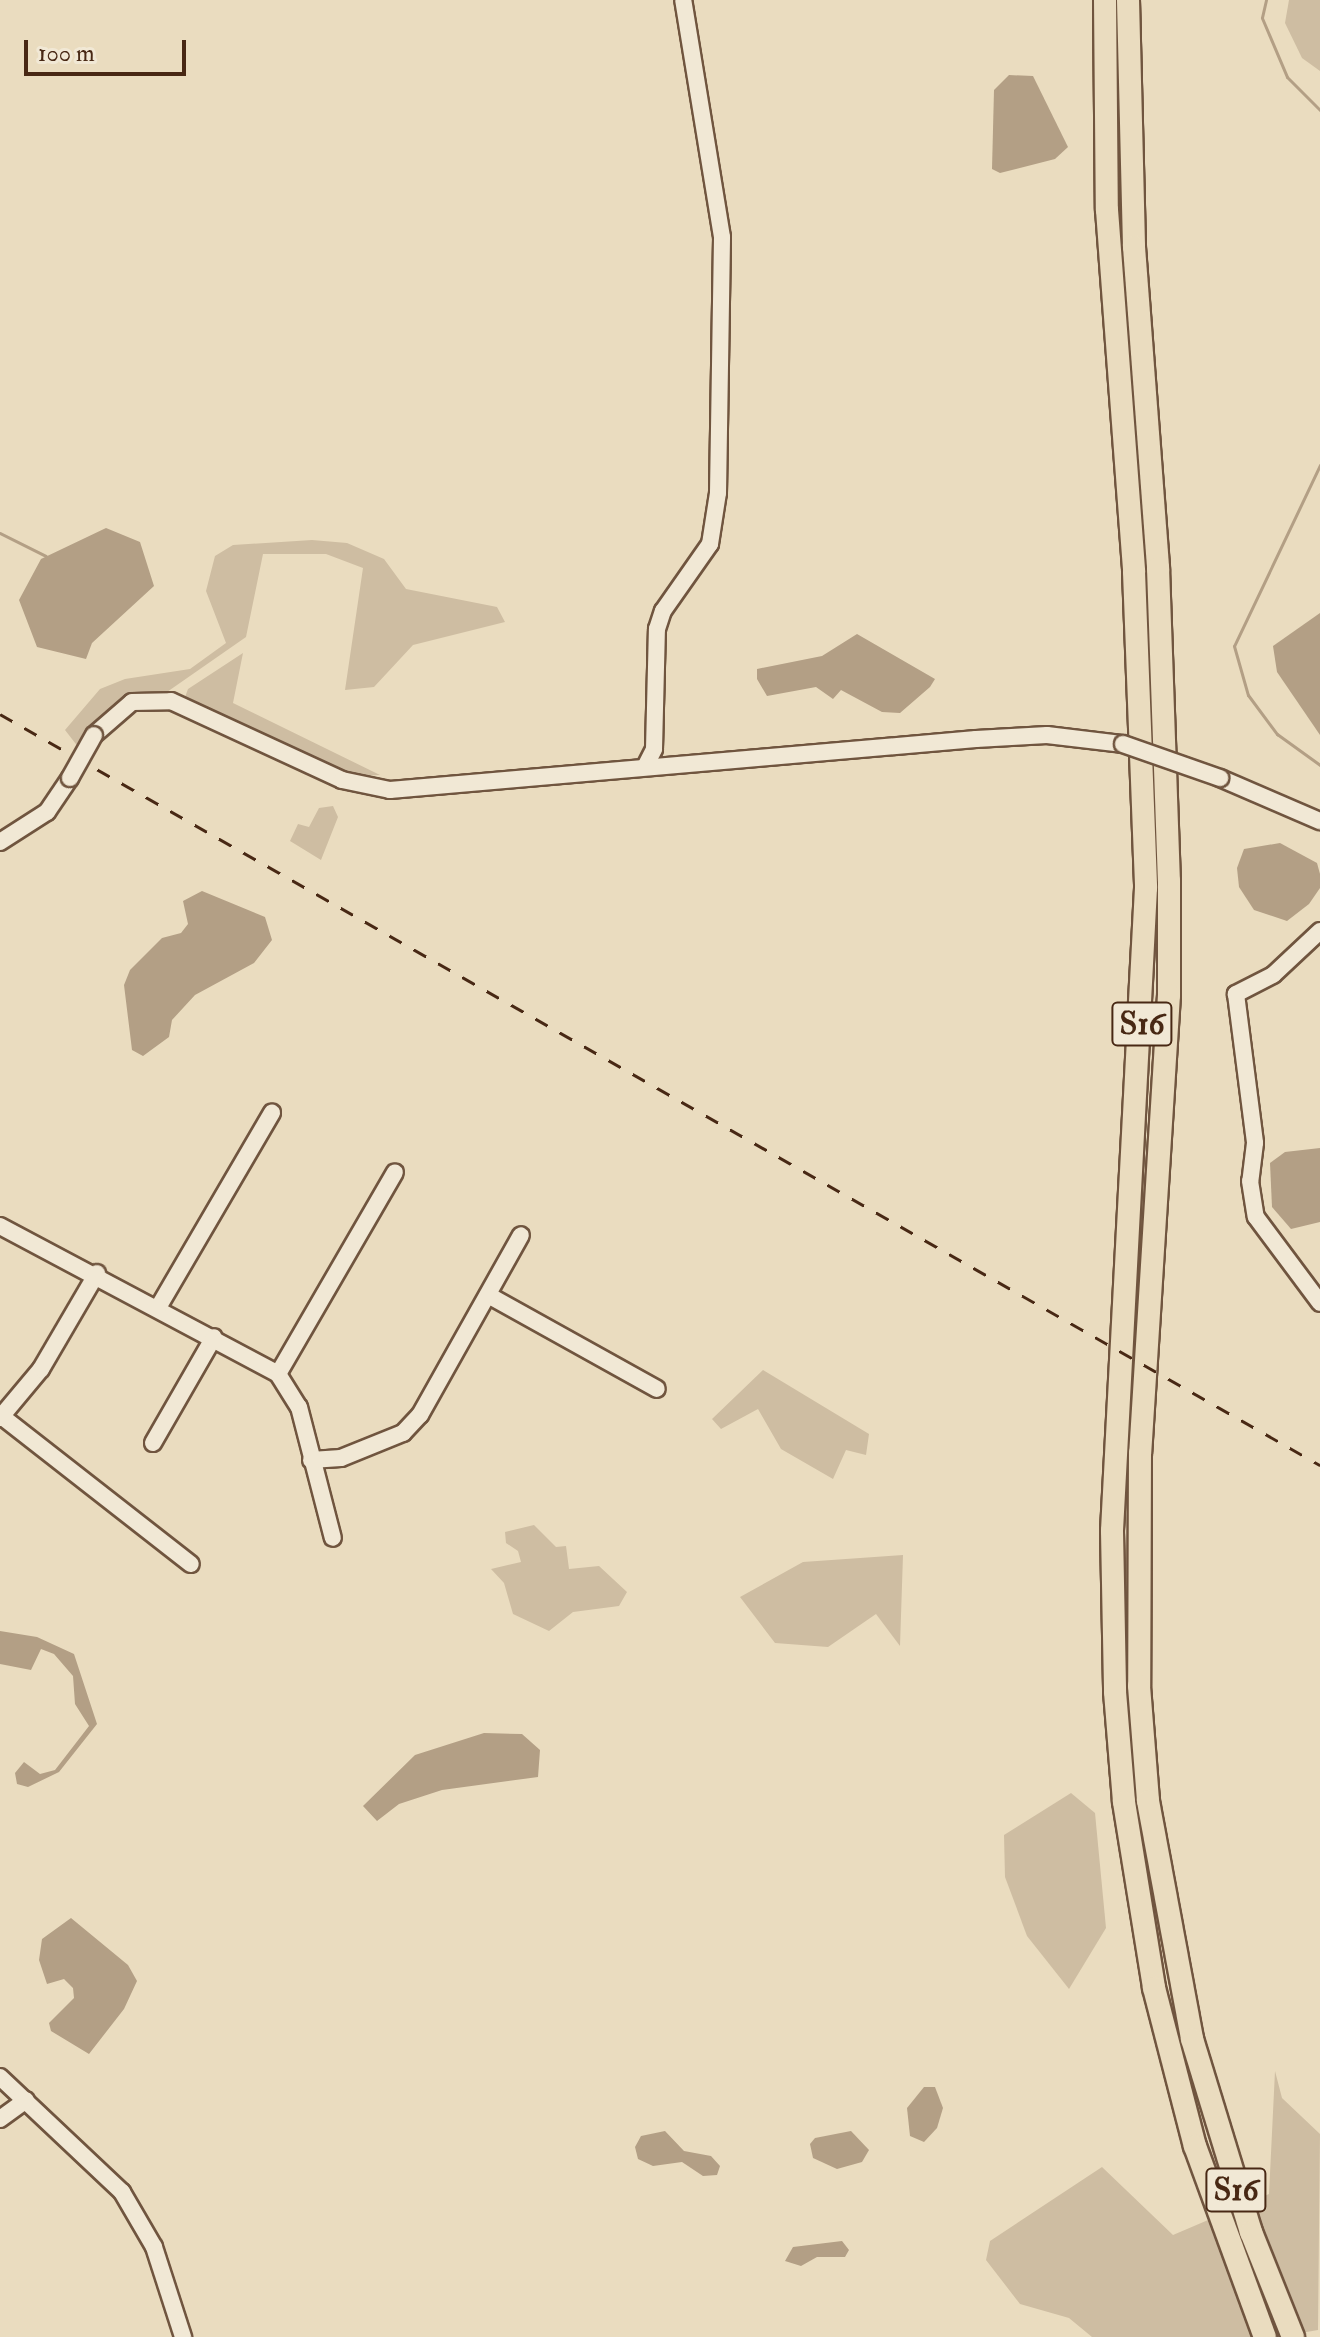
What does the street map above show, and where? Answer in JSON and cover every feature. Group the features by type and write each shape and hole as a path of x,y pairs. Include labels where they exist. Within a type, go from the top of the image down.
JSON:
{"highway":[{"name":"S16","path":"1105,0 1107,210 1134,572 1146,888 1112,1604 1124,1802 1168,2045 1226,2240 1265,2337"},
{"name":"S16","path":"1128,0 1134,247 1158,568 1169,895 1168,1022 1140,1453 1139,1686 1148,1801 1192,2039 1223,2152 1293,2337"}],"street":[{"path":"645,767 654,749 657,629 663,611 710,544 718,493 722,237 683,0"},
{"path":"0,842 47,812 94,735 117,709 148,698 171,701 365,788 1033,736 1123,744 1220,778 1320,821"},
{"path":"1320,931 1273,975 1236,994 1255,1143 1250,1181 1256,1217 1320,1303"},
{"path":"159,1306 272,1113"},
{"path":"278,1374 395,1172"},
{"path":"0,1226 159,1306 278,1374 299,1407 333,1538"},
{"path":"311,1460 341,1458 403,1433 420,1415 521,1235"},
{"path":"97,1273 41,1369 1,1416 191,1564"},
{"path":"488,1295 657,1389"},
{"path":"153,1443 214,1337"},
{"path":"0,2077 122,2192 154,2247 183,2337"},
{"path":"0,2119 26,2100"}],"shaded area":[{"path":"1289,0 1320,0 1320,71 1302,58 1285,23"},
{"path":"1009,75 1033,76 1068,147 1055,159 1000,173 992,169 994,90"},
{"path":"106,528 140,542 154,586 92,643 86,659 37,647 19,600 41,559"},
{"path":"312,540 347,543 384,559 406,589 497,607 505,622 413,645 374,687 345,690 363,568 326,554 263,554 246,637 167,692 117,703 79,748 65,730 100,689 125,679 190,669 226,643 206,591 215,556 233,545"},
{"path":"1320,613 1320,735 1277,672 1273,646"},
{"path":"857,634 935,679 930,687 900,713 882,712 841,690 833,699 816,687 767,696 757,679 757,669 822,656"},
{"path":"243,653 233,703 380,775 351,776 184,700 188,689"},
{"path":"333,806 338,817 321,860 290,841 298,824 309,827 319,808"},
{"path":"1280,843 1317,863 1320,874 1320,888 1309,904 1287,921 1254,910 1239,887 1237,868 1244,849"},
{"path":"202,891 265,917 272,940 254,963 195,995 172,1020 169,1037 143,1056 132,1050 124,985 130,970 162,938 181,933 188,924 183,901"},
{"path":"1320,1148 1320,1222 1291,1229 1272,1207 1270,1163 1285,1152"},
{"path":"763,1370 869,1434 866,1455 846,1450 833,1479 781,1449 758,1409 721,1429 712,1419"},
{"path":"534,1525 556,1547 566,1546 569,1569 599,1566 627,1592 619,1606 573,1612 549,1631 513,1614 504,1583 491,1569 521,1562 518,1551 506,1543 505,1532"},
{"path":"903,1555 900,1646 876,1614 828,1647 775,1643 740,1597 803,1562"},
{"path":"0,1631 37,1637 74,1654 97,1724 59,1772 28,1787 17,1784 15,1773 24,1762 40,1774 55,1770 89,1726 75,1704 73,1676 54,1654 41,1649 31,1670 0,1664"},
{"path":"484,1733 522,1734 540,1750 538,1777 442,1790 399,1804 377,1821 363,1806 415,1755"},
{"path":"1071,1793 1095,1813 1106,1928 1069,1989 1027,1936 1005,1877 1004,1835"},
{"path":"71,1918 128,1965 137,1981 124,2009 89,2054 51,2031 49,2023 74,1998 73,1988 64,1979 47,1984 39,1960 42,1939"},
{"path":"1275,2071 1282,2098 1320,2134 1318,2330 1278,2337 1092,2337 1069,2318 1020,2304 986,2260 990,2241 1102,2167 1173,2235 1269,2194"},
{"path":"924,2087 935,2087 943,2108 937,2128 924,2142 910,2136 907,2108"},
{"path":"665,2131 684,2151 711,2156 720,2166 717,2175 703,2176 682,2162 653,2166 638,2159 635,2147 641,2136"},
{"path":"851,2131 869,2150 862,2162 837,2169 813,2158 810,2144 815,2138"},
{"path":"842,2241 849,2250 845,2257 817,2257 801,2266 785,2261 793,2247"}],"waterway":[{"path":"1266,0 1262,18 1287,77 1320,110"},
{"path":"1320,465 1234,646 1248,695 1277,734 1320,765"},
{"path":"0,533 46,556"}],"railway":[{"path":"0,714 1320,1465"}]}
